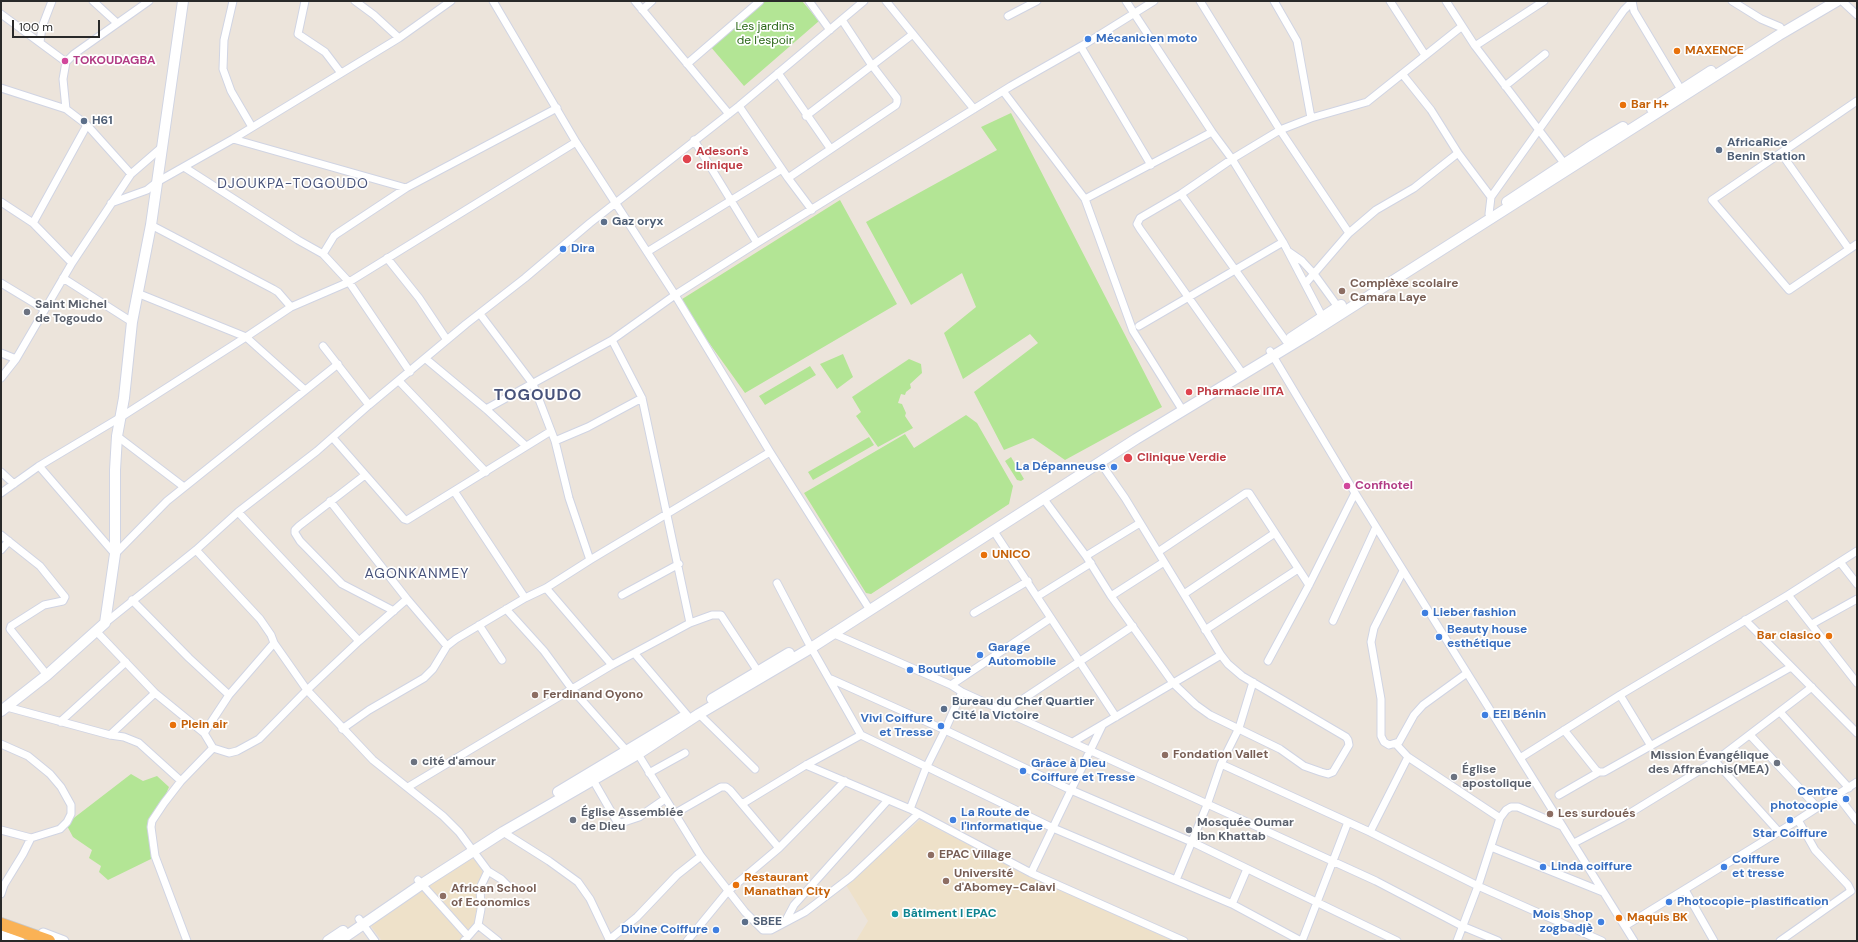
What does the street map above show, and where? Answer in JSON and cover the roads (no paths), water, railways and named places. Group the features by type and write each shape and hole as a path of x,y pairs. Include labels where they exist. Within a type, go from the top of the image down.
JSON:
{"highway":[{"path":"1,924 49,941"},
{"path":"1,930 35,941"}],"main road":[{"path":"4,709 47,675 105,623 115,554 115,470 117,436 121,417 132,322 151,225 183,1"},
{"path":"472,848 503,832 626,750 687,715 757,670 832,633 868,607 993,530 1019,511 1043,498 1100,462 1181,408 1272,353 1490,216 1522,190 1567,167 1593,145 1639,117 1683,93 1825,1"},
{"path":"1782,30 1837,1"},
{"path":"328,941 361,922 472,848 545,804 593,780 638,754 1240,370 1272,353 1286,341 1324,319 1338,307 1490,216"},
{"path":"343,940 361,922"}],"street":[{"path":"40,42 42,27 52,1"},
{"path":"93,1 117,23"},
{"path":"66,109 63,79 66,62 117,23 149,1"},
{"path":"233,1 224,40 222,70 231,91 252,127"},
{"path":"305,1 298,34 325,52 341,73"},
{"path":"355,1 374,15 399,38"},
{"path":"111,203 142,192 233,139 399,38 441,4 451,1"},
{"path":"493,1 576,142 617,203 770,452 868,607"},
{"path":"635,1 729,114"},
{"path":"642,10 652,1"},
{"path":"687,64 760,1"},
{"path":"809,1 830,30"},
{"path":"105,623 196,550 238,512 333,438 369,405 447,340 590,223 739,106 864,1"},
{"path":"886,1 974,109"},
{"path":"1008,16 1037,1"},
{"path":"1126,1 1212,132 1232,159 1283,242 1324,319"},
{"path":"486,409 612,340 674,295 757,243 1003,91 1081,47 1154,1"},
{"path":"1200,1 1280,130 1349,233"},
{"path":"1274,1 1297,41 1311,118"},
{"path":"1390,1 1425,55"},
{"path":"1446,1 1461,27 1524,113 1567,167"},
{"path":"1475,46 1544,1"},
{"path":"1632,1 1634,11 1683,93"},
{"path":"1490,216 1492,197 1572,86 1624,10 1632,1"},
{"path":"1732,1 1782,30"},
{"path":"1842,1 1857,15"},
{"path":"1,14 66,62"},
{"path":"788,178 830,148 896,105 897,98 871,64 842,20"},
{"path":"1240,370 1140,229 1137,224 1140,218 1181,194 1232,159 1280,130 1311,118 1367,102 1403,75 1425,55 1461,27"},
{"path":"806,116 871,64 913,34"},
{"path":"1081,47 1150,165"},
{"path":"1505,86 1545,54"},
{"path":"778,73 806,116 830,148"},
{"path":"1403,75 1431,110 1458,154 1492,197"},
{"path":"1,88 66,109 87,125 131,174"},
{"path":"1003,91 1085,199 1133,331 1181,408"},
{"path":"1857,101 1712,200 1789,290 1857,244"},
{"path":"739,106 788,178 812,210"},
{"path":"323,254 334,236 406,188 557,108"},
{"path":"33,223 87,125"},
{"path":"1085,199 1212,132"},
{"path":"233,139 406,188"},
{"path":"694,140 730,202 757,243"},
{"path":"1,493 39,466 121,417 246,337 291,306 349,282 576,142"},
{"path":"1,378 16,359 72,263 131,174 161,148"},
{"path":"1782,153 1849,249"},
{"path":"1305,284 1349,233 1376,210 1414,188 1458,154"},
{"path":"184,167 298,240 323,254 349,282 410,372"},
{"path":"647,252 782,169"},
{"path":"1181,194 1286,341"},
{"path":"1,202 33,223 72,263"},
{"path":"151,225 273,289 278,292 291,306"},
{"path":"1139,326 1188,296 1283,242"},
{"path":"1288,251 1302,261 1314,274 1338,307"},
{"path":"387,258 419,298 447,340"},
{"path":"64,278 132,322"},
{"path":"1,283 44,310"},
{"path":"137,293 246,337 305,390"},
{"path":"480,314 533,384 555,441 569,498 590,560"},
{"path":"612,340 642,398 690,623"},
{"path":"323,346 369,405"},
{"path":"1,353 16,359"},
{"path":"1272,353 1403,571 1634,941"},
{"path":"426,359 486,409 526,446"},
{"path":"39,466 115,554 167,501 338,364"},
{"path":"399,381 486,472"},
{"path":"555,441 588,427 642,398"},
{"path":"333,438 404,519 407,520 551,431"},
{"path":"117,436 184,487"},
{"path":"342,729 369,710 424,678 437,662 447,646 456,639 525,598 546,588 770,452"},
{"path":"1043,498 1091,563 1111,596 1173,683 1196,705 1210,715 1280,749 1297,762 1328,774 1333,772 1349,745 1346,737 1242,676 1221,656 1140,523 1100,462"},
{"path":"1,472 14,484"},
{"path":"365,475 295,530 296,537 342,584 394,611"},
{"path":"454,491 525,598"},
{"path":"1158,552 1246,493 1252,496 1309,585"},
{"path":"1268,661 1309,585 1355,493"},
{"path":"330,501 407,599 447,646"},
{"path":"238,512 359,641"},
{"path":"1086,556 1140,523"},
{"path":"1333,621 1376,527"},
{"path":"993,530 1038,596 1116,717"},
{"path":"1184,594 1275,533"},
{"path":"1,535 40,566 65,596 63,601 44,605 11,626 10,629 47,675"},
{"path":"1,550 9,541"},
{"path":"196,550 260,620 271,635 274,644 307,690 342,729 373,760 443,816 472,848 488,871 501,879 509,887"},
{"path":"1520,758 1620,695 1788,595 1857,551"},
{"path":"1111,596 1164,562"},
{"path":"1840,562 1857,584"},
{"path":"1038,596 1091,563"},
{"path":"622,595 678,564"},
{"path":"1205,630 1298,569"},
{"path":"1403,571 1374,628 1371,642 1382,699 1381,736 1384,742 1389,745 1399,742 1414,716 1423,705 1467,673"},
{"path":"974,614 1028,581"},
{"path":"777,583 809,645 861,735 926,768 1052,828 1232,904 1301,941 1348,822"},
{"path":"546,588 612,665"},
{"path":"1788,595 1857,683"},
{"path":"96,631 155,693 204,733 213,748 229,753 237,751 259,739 307,690 359,641 407,599"},
{"path":"1812,624 1857,599"},
{"path":"132,600 189,658 229,695"},
{"path":"506,609 544,651 572,689 626,750 638,754 701,856 745,912 763,930 772,930 805,912 851,878 918,814"},
{"path":"408,787 612,665 690,623 712,615 721,614 757,670"},
{"path":"951,685 1051,618"},
{"path":"1745,620 1857,733"},
{"path":"478,625 502,660"},
{"path":"1004,711 1133,626"},
{"path":"832,633 951,685 962,692 1207,805 1376,881 1462,926 1498,941"},
{"path":"204,733 229,695 274,644"},
{"path":"634,654 687,715"},
{"path":"1072,742 1221,656"},
{"path":"60,722 126,662"},
{"path":"1559,795 1600,772 1604,772 1792,667"},
{"path":"830,679 945,730 1071,790 1192,842 1397,941"},
{"path":"1176,880 1207,805 1221,764 1239,728 1253,682"},
{"path":"1574,843 1622,818 1715,761 1812,688"},
{"path":"910,809 926,768 962,692"},
{"path":"110,735 155,693"},
{"path":"1620,695 1651,746"},
{"path":"4,709 110,735 124,737 140,744 181,781"},
{"path":"1780,712 1849,788"},
{"path":"699,714 756,769"},
{"path":"1031,873 1102,725"},
{"path":"1564,730 1596,770 1600,772"},
{"path":"1750,734 1817,807"},
{"path":"742,804 806,765 861,735"},
{"path":"1,744 28,756 40,764 61,787 70,805 71,814 67,822 60,829 31,838 1,830"},
{"path":"1396,744 1408,757 1500,818"},
{"path":"187,941 155,856 151,827 155,816 181,781 213,748"},
{"path":"649,773 686,753"},
{"path":"1370,832 1408,757"},
{"path":"1715,761 1779,832"},
{"path":"1221,764 1370,832 1478,886 1602,941"},
{"path":"806,765 845,780 910,809 1031,873 1184,941"},
{"path":"593,780 616,820 621,823 639,817 665,799"},
{"path":"687,941 728,891 779,848 845,780"},
{"path":"1625,926 1779,832 1857,782"},
{"path":"674,814 721,787 726,787 779,848"},
{"path":"1837,795 1857,821"},
{"path":"785,922 794,905 888,800"},
{"path":"1457,941 1478,886 1500,818 1506,810 1511,807 1518,807 1562,826"},
{"path":"1780,941 1851,891 1848,885 1815,850 1798,820"},
{"path":"503,832 549,861 578,882 590,899 610,941 637,917 676,875 701,856"},
{"path":"1,894 4,885 31,838"},
{"path":"1491,847 1603,892"},
{"path":"1232,904 1247,869"},
{"path":"420,882 466,939 478,925 481,914 480,888 488,871"},
{"path":"1685,890 1714,941"},
{"path":"1,918 64,941"},
{"path":"361,922 375,941"},
{"path":"478,925 498,941"},
{"path":"1,935 20,941"}],"place":[{"name":"Mécanicien moto","path":"1088,39"},
{"name":"MAXENCE","path":"1677,51"},
{"name":"TOKOUDAGBA","path":"65,61"},
{"name":"Bar H+","path":"1623,105"},
{"name":"H61","path":"84,121"},
{"name":"AfricaRice Benin Station","path":"1719,150"},
{"name":"Adeson's clinique","path":"687,159"},
{"name":"Gaz oryx","path":"604,222"},
{"name":"Dira","path":"563,249"},
{"name":"Complèxe scolaire Camara Laye","path":"1342,291"},
{"name":"Saint Michel de Togoudo","path":"27,312"},
{"name":"Pharmacie IITA","path":"1189,392"},
{"name":"Clinique Verdie","path":"1128,458"},
{"name":"La Dépanneuse","path":"1114,467"},
{"name":"Confhotel","path":"1347,486"},
{"name":"UNICO","path":"984,555"},
{"name":"Lieber fashion","path":"1425,613"},
{"name":"Bar clasico","path":"1829,636"},
{"name":"Beauty house esthétique","path":"1439,637"},
{"name":"Garage Automobile","path":"980,655"},
{"name":"Boutique","path":"910,670"},
{"name":"Ferdinand Oyono","path":"535,695"},
{"name":"Bureau du Chef Quartier Cité la Victoire","path":"944,709"},
{"name":"EEI Bénin","path":"1485,715"},
{"name":"Plein air","path":"173,725"},
{"name":"Vivi Coiffure et Tresse","path":"941,726"},
{"name":"Fondation Vallet","path":"1165,755"},
{"name":"cité d'amour","path":"414,762"},
{"name":"Mission Évangélique des Affranchis(MEA)","path":"1777,763"},
{"name":"Grâce à Dieu Coiffure et Tresse","path":"1023,771"},
{"name":"Église apostolique","path":"1454,777"},
{"name":"Centre photocopie","path":"1846,799"},
{"name":"Les surdoués","path":"1550,814"},
{"name":"Église Assemblée de Dieu","path":"573,820"},
{"name":"La Route de l'informatique","path":"953,820"},
{"name":"Star Coiffure","path":"1790,820"},
{"name":"Mosquée Oumar Ibn Khattab","path":"1189,830"},
{"name":"EPAC Village","path":"931,855"},
{"name":"Linda coiffure","path":"1543,867"},
{"name":"Coiffure et tresse","path":"1724,867"},
{"name":"Université d'Abomey-Calavi","path":"946,881"},
{"name":"Restaurant Manathan City","path":"736,885"},
{"name":"African School of Economics","path":"443,896"},
{"name":"Photocopie-plastification","path":"1669,902"},
{"name":"Bâtiment I EPAC","path":"895,914"},
{"name":"Maquis BK","path":"1619,918"},
{"name":"SBEE","path":"745,922"},
{"name":"Mois Shop zogbadjè","path":"1601,922"},
{"name":"Divine Coiffure","path":"716,930"}],"district":[{"name":"DJOUKPA-TOGOUDO","path":"293,184"},
{"name":"TOGOUDO","path":"538,396"},
{"name":"AGONKANMEY","path":"417,574"}],"park label":[{"name":"Les jardins de l'espoir","path":"765,34"}]}
